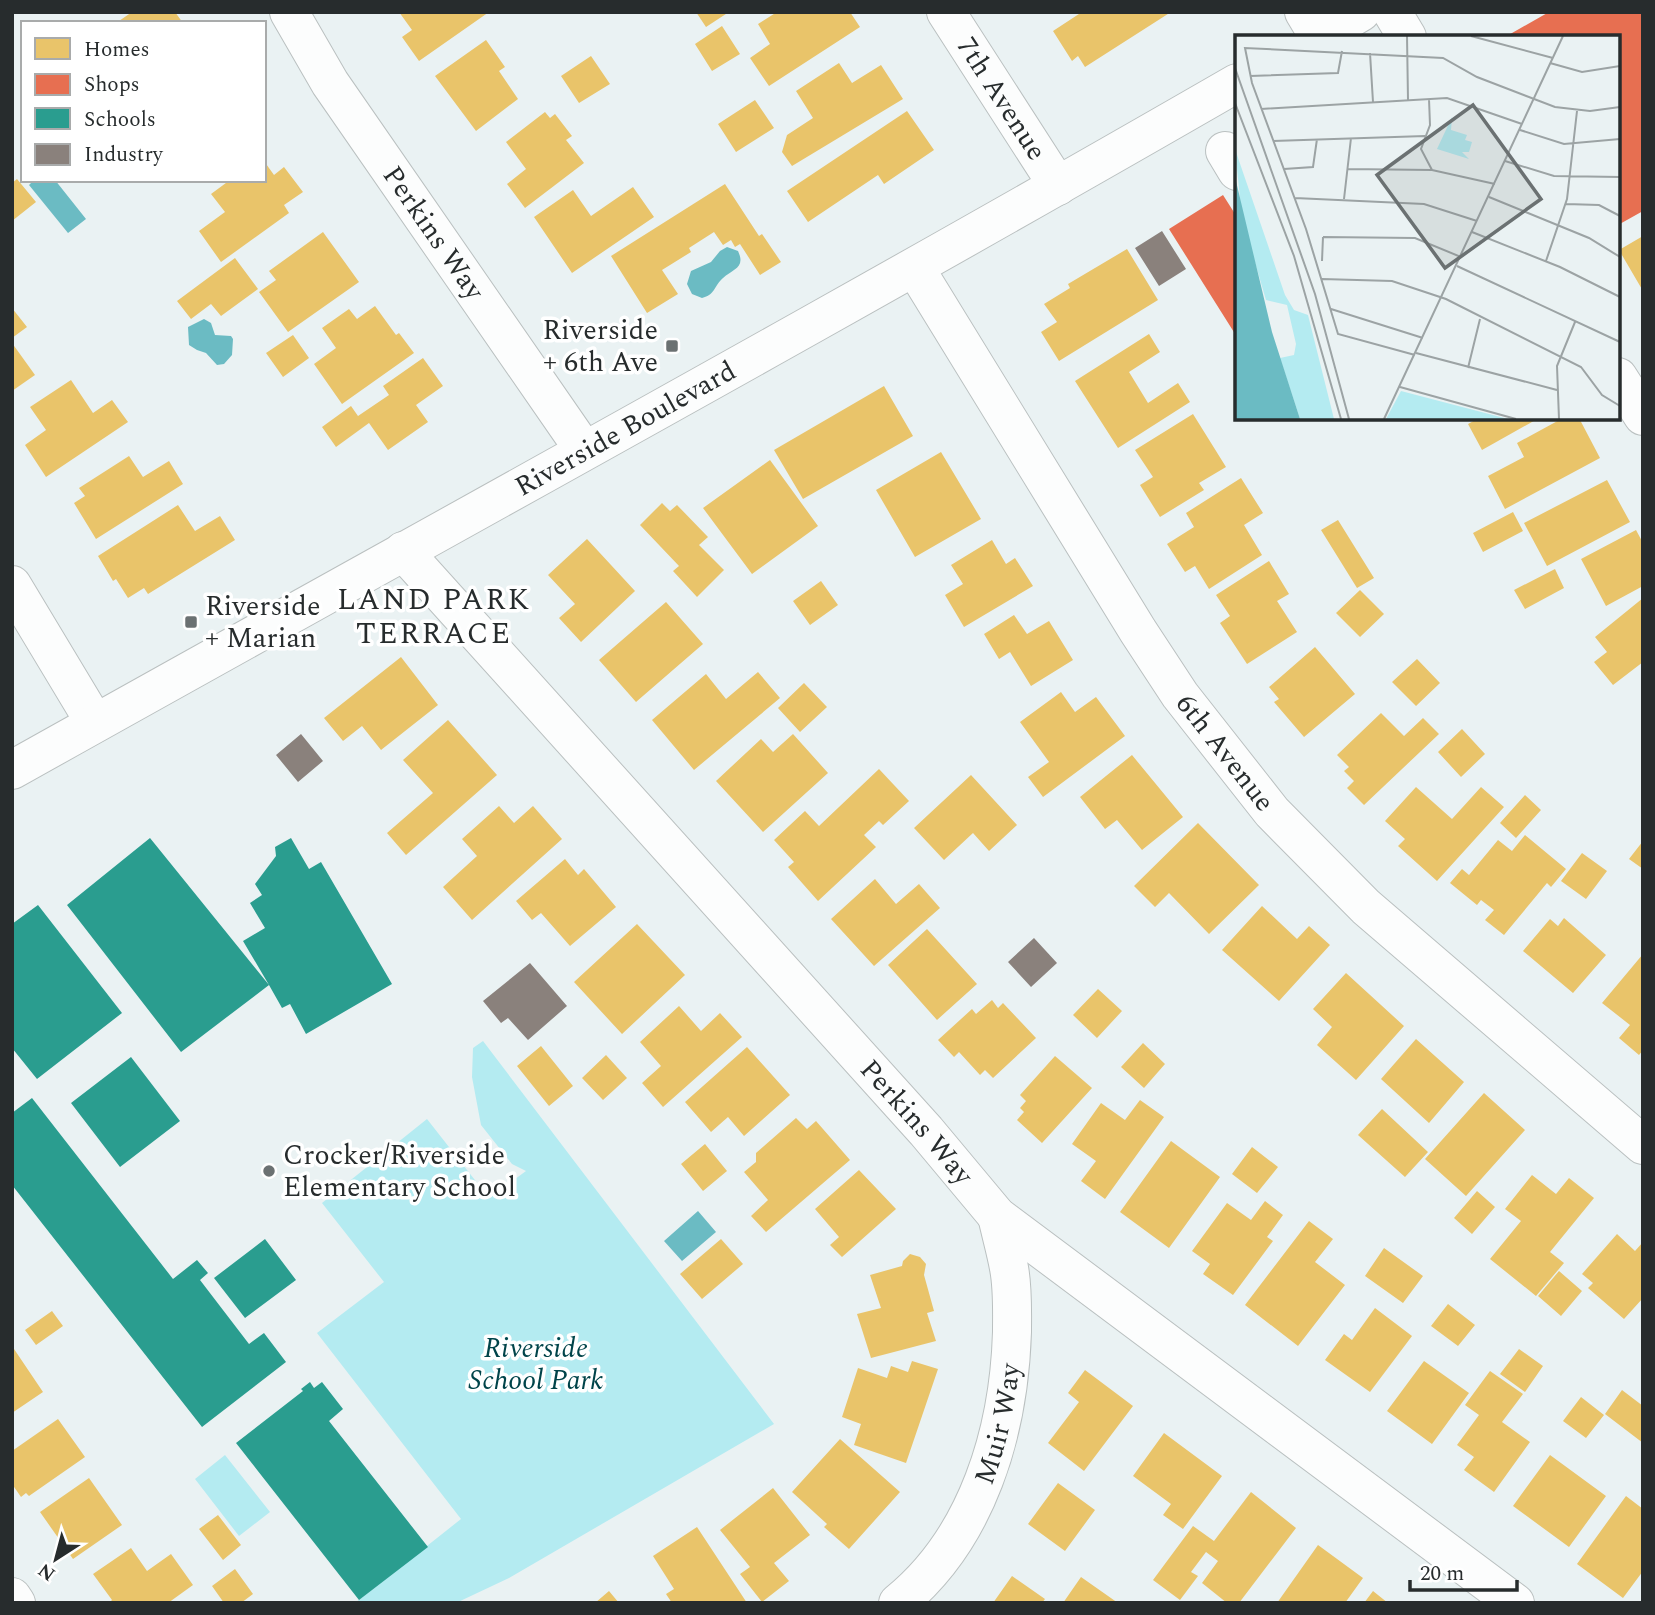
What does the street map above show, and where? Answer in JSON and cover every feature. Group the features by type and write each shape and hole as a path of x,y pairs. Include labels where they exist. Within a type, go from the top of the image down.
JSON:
{"street":[{"name":"Perkins Way","path":"289,12 330,83 584,450"},
{"name":"7th Avenue","path":"946,12 1058,186"},
{"path":"1304,12 1318,35"},
{"path":"1322,35 1361,12"},
{"path":"1392,12 1406,35"},
{"name":"Riverside Boulevard","path":"12,769 915,268 1235,84"},
{"name":"6th Avenue","path":"915,268 1138,631 1187,704 1272,812 1366,907 1643,1144"},
{"path":"1620,380 1643,416"},
{"name":"Perkins Way","path":"403,551 926,1131 997,1216 1514,1603"},
{"path":"12,585 95,723"},
{"name":"Muir Way","path":"898,1603 946,1551 976,1499 993,1454 1009,1381 1012,1312 1009,1270 997,1216"},
{"path":"12,1597 16,1603"}],"green space":[{"name":"Riverside School Park","path":"483,1041 774,1424 509,1578 456,1603 355,1603 461,1519 317,1333 384,1282 322,1203 427,1119 489,1198 526,1171 512,1164 481,1125 472,1077 473,1048"},
{"path":"225,1455 270,1512 239,1536 195,1479"}],"shaded area":[{"path":"32,182 57,182 86,219 68,233 29,185"},
{"path":"727,247 738,251 739,265 723,278 710,295 702,298 692,294 687,284 691,271 711,262"},
{"path":"204,319 211,323 215,335 231,336 233,339 232,355 224,364 217,365 206,353 189,345 188,327"},
{"path":"698,1211 716,1232 682,1261 664,1241"}],"building: Homes":[{"path":"132,12 175,12 182,21 119,21"},
{"path":"399,12 489,12 419,61 402,37 412,30"},
{"path":"696,12 729,12 706,27"},
{"path":"777,12 850,12 860,27 769,86 750,58 770,44 758,24"},
{"path":"1082,12 1171,12 1085,67 1078,56 1072,61 1053,31"},
{"path":"722,26 740,54 712,71 695,44"},
{"path":"486,40 505,67 499,71 518,99 476,131 435,76"},
{"path":"591,56 610,84 579,103 561,76"},
{"path":"839,63 852,83 881,65 903,99 792,166 782,152 787,135 813,118 796,91"},
{"path":"755,100 774,128 736,152 718,124"},
{"path":"907,111 934,150 884,184 878,175 808,222 787,191"},
{"path":"545,112 550,118 555,114 572,136 566,140 584,163 525,208 507,184 526,169 506,142"},
{"path":"266,164 274,175 284,167 303,192 284,205 289,213 221,262 199,231 225,212 211,194 227,182 266,182"},
{"path":"17,179 36,202 12,221 12,183"},
{"path":"725,184 759,236 762,234 781,262 760,275 740,244 735,247 731,240 723,245 714,232 689,248 691,252 662,270 678,294 647,313 611,256"},
{"path":"633,187 654,217 572,273 534,217 573,190 591,216"},
{"path":"323,232 359,282 288,332 259,292 276,280 269,271"},
{"path":"1643,236 1643,291 1620,252"},
{"path":"1127,249 1158,300 1059,361 1041,332 1057,322 1044,304 1070,288 1068,284"},
{"path":"235,258 258,289 221,316 211,304 191,319 177,301"},
{"path":"375,306 396,335 399,333 414,353 342,404 314,364 336,348 322,328 349,309 357,319"},
{"path":"12,308 27,327 12,338"},
{"path":"1149,334 1160,352 1129,372 1148,403 1178,383 1190,402 1118,448 1075,381"},
{"path":"293,335 309,358 283,377 266,353"},
{"path":"12,343 35,375 12,391"},
{"path":"423,358 443,386 416,405 428,422 388,450 369,423 336,447 322,427 351,406 358,416 389,395 383,386"},
{"path":"71,380 93,413 112,400 128,422 46,477 25,445 46,430 30,407"},
{"path":"884,386 913,436 803,499 774,450"},
{"path":"1193,414 1226,467 1199,483 1204,490 1160,517 1140,485 1153,477 1135,450"},
{"path":"1475,420 1535,420 1482,450 1468,424"},
{"path":"1559,420 1580,420 1600,458 1505,509 1488,476 1524,457 1517,443"},
{"path":"941,452 981,519 915,557 876,490"},
{"path":"129,456 143,477 169,461 183,484 96,539 74,503 85,496 79,488"},
{"path":"770,460 818,526 752,574 703,508"},
{"path":"1241,478 1263,513 1244,525 1262,555 1209,589 1195,566 1185,572 1167,544 1194,527 1186,513"},
{"path":"1607,480 1630,522 1547,566 1524,523"},
{"path":"662,503 670,511 677,505 708,537 699,545 724,570 697,597 673,571 679,566 640,525"},
{"path":"178,505 195,531 220,516 235,540 148,594 144,588 128,598 116,579 113,581 98,556"},
{"path":"1513,512 1523,531 1483,552 1473,533"},
{"path":"1338,520 1374,578 1357,588 1321,530"},
{"path":"1636,530 1643,543 1643,586 1606,606 1581,559"},
{"path":"587,539 635,591 581,642 559,618 575,604 548,575"},
{"path":"992,540 1006,564 1015,558 1033,586 964,627 945,595 963,584 951,565"},
{"path":"1269,561 1289,594 1277,601 1297,632 1247,664 1220,623 1230,616 1216,595"},
{"path":"1555,569 1564,588 1525,609 1514,590"},
{"path":"821,581 838,605 810,625 793,601"},
{"path":"1360,590 1384,614 1360,637 1336,613"},
{"path":"1643,598 1643,662 1613,685 1594,662 1607,652 1595,637"},
{"path":"666,602 703,644 636,702 599,660"},
{"path":"1014,615 1027,634 1049,621 1073,660 1031,686 1010,652 999,659 984,634"},
{"path":"1315,647 1355,694 1304,737 1274,702 1279,699 1269,687"},
{"path":"401,657 438,705 381,750 362,726 343,741 324,718"},
{"path":"1417,659 1440,683 1416,706 1392,682"},
{"path":"758,672 780,698 694,770 652,720 706,674 726,699"},
{"path":"804,683 827,707 800,732 778,708"},
{"path":"1061,692 1075,712 1096,697 1125,736 1043,797 1028,777 1049,762 1020,722"},
{"path":"1381,713 1404,736 1423,718 1439,734 1364,805 1347,788 1354,781 1344,771 1349,767 1337,755"},
{"path":"448,720 497,775 406,855 387,833 433,793 403,760"},
{"path":"1462,729 1485,754 1461,777 1438,752"},
{"path":"793,734 828,773 763,832 716,781 761,739 773,752"},
{"path":"1132,755 1183,817 1142,850 1117,820 1105,829 1080,797"},
{"path":"879,769 909,801 883,825 879,821 864,835 876,847 818,901 788,867 794,862 774,840 805,811 819,826"},
{"path":"971,775 1017,825 989,851 973,833 944,860 914,828"},
{"path":"1416,787 1452,819 1481,787 1504,807 1437,881 1398,846 1405,839 1385,821"},
{"path":"1525,795 1541,810 1516,838 1500,823"},
{"path":"499,806 514,823 533,806 562,839 472,920 443,887 477,856 462,839"},
{"path":"1198,823 1259,885 1209,934 1169,893 1155,907 1134,886"},
{"path":"1525,835 1566,869 1551,887 1547,883 1504,935 1485,920 1494,910 1481,900 1477,905 1450,883 1462,869 1469,875 1498,840 1512,851"},
{"path":"1643,841 1643,869 1629,859"},
{"path":"1582,853 1607,871 1586,899 1561,881"},
{"path":"565,859 578,875 584,869 616,907 570,946 541,913 532,920 516,901"},
{"path":"875,879 896,904 919,884 940,908 874,966 831,919"},
{"path":"1262,906 1297,939 1309,926 1330,945 1279,1001 1222,950"},
{"path":"1564,918 1606,955 1573,993 1523,951 1550,919 1558,926"},
{"path":"637,924 685,975 622,1034 574,982"},
{"path":"927,929 977,984 937,1020 888,965"},
{"path":"1643,954 1643,1050 1639,1055 1619,1038 1630,1025 1602,1003"},
{"path":"1346,973 1404,1026 1356,1080 1317,1045 1332,1027 1313,1009"},
{"path":"1098,989 1122,1011 1097,1038 1073,1015"},
{"path":"992,1000 998,1008 1003,1003 1036,1038 993,1078 985,1070 980,1075 959,1052 954,1057 938,1040 972,1009 976,1014"},
{"path":"679,1006 701,1031 720,1013 742,1037 663,1107 642,1083 661,1066 640,1042"},
{"path":"1416,1039 1464,1082 1429,1123 1381,1079"},
{"path":"1143,1043 1165,1064 1144,1088 1121,1067"},
{"path":"541,1046 573,1086 549,1106 517,1066"},
{"path":"747,1047 790,1095 744,1136 728,1117 711,1132 685,1102"},
{"path":"606,1055 627,1078 603,1100 582,1078"},
{"path":"1055,1056 1092,1088 1042,1143 1017,1120 1024,1112 1020,1108 1026,1101 1020,1095"},
{"path":"1484,1093 1525,1130 1466,1196 1425,1159"},
{"path":"1140,1100 1164,1117 1105,1199 1081,1181 1096,1161 1072,1144 1101,1103 1125,1120"},
{"path":"1382,1109 1428,1152 1405,1177 1358,1135"},
{"path":"796,1118 807,1129 816,1121 850,1160 766,1232 751,1216 768,1200 744,1172 756,1162 756,1153"},
{"path":"1171,1141 1220,1177 1169,1248 1120,1212"},
{"path":"705,1144 727,1171 703,1191 681,1164"},
{"path":"1252,1147 1278,1167 1257,1193 1232,1174"},
{"path":"859,1170 896,1209 842,1257 830,1245 839,1237 815,1209"},
{"path":"1532,1175 1556,1194 1569,1178 1594,1198 1550,1252 1564,1263 1536,1296 1490,1259 1521,1221 1505,1209"},
{"path":"1477,1191 1495,1207 1472,1234 1454,1218"},
{"path":"1265,1201 1283,1215 1267,1237 1273,1241 1233,1295 1203,1274 1210,1264 1192,1251 1227,1203 1251,1220"},
{"path":"1309,1221 1333,1239 1315,1262 1345,1285 1298,1346 1245,1305"},
{"path":"1617,1234 1635,1251 1643,1242 1643,1298 1624,1319 1588,1288 1593,1283 1582,1274"},
{"path":"721,1239 743,1264 702,1299 680,1274"},
{"path":"1384,1248 1423,1276 1403,1303 1365,1276"},
{"path":"910,1254 920,1257 926,1264 924,1275 934,1311 927,1313 936,1341 871,1358 857,1314 881,1308 870,1275 902,1266"},
{"path":"1559,1271 1582,1291 1561,1316 1538,1296"},
{"path":"1448,1304 1475,1325 1458,1346 1431,1326"},
{"path":"1375,1308 1412,1336 1370,1392 1325,1360 1344,1334 1352,1340"},
{"path":"52,1311 63,1326 36,1345 25,1330"},
{"path":"12,1346 43,1392 12,1413"},
{"path":"1519,1349 1543,1366 1525,1392 1500,1374"},
{"path":"912,1361 938,1369 906,1463 854,1445 861,1424 842,1417 858,1368 887,1378 891,1366 908,1372"},
{"path":"1424,1361 1469,1393 1432,1444 1387,1411"},
{"path":"1085,1370 1133,1406 1084,1471 1048,1443 1079,1402 1068,1393"},
{"path":"1490,1371 1523,1394 1502,1422 1530,1442 1494,1492 1464,1470 1474,1457 1457,1445 1479,1415 1465,1405"},
{"path":"1622,1390 1643,1406 1643,1443 1605,1414"},
{"path":"1581,1397 1604,1415 1586,1438 1563,1421"},
{"path":"58,1419 85,1457 29,1496 26,1493 21,1497 12,1484 12,1451"},
{"path":"1164,1433 1222,1476 1183,1529 1163,1515 1171,1504 1133,1476"},
{"path":"840,1439 900,1492 849,1549 824,1527 827,1524 792,1492"},
{"path":"1550,1455 1606,1496 1569,1547 1513,1506"},
{"path":"89,1478 122,1525 73,1559 40,1512"},
{"path":"1058,1483 1095,1510 1065,1551 1028,1524"},
{"path":"773,1488 810,1535 774,1563 789,1581 762,1602 740,1574 750,1567 720,1530"},
{"path":"1251,1492 1296,1528 1239,1603 1227,1603 1202,1583 1218,1561 1206,1552 1191,1572 1198,1576 1180,1600 1153,1580 1193,1526 1214,1541"},
{"path":"1626,1496 1643,1509 1643,1571 1623,1598 1577,1564"},
{"path":"218,1515 241,1545 223,1560 199,1529"},
{"path":"697,1527 747,1603 672,1603 666,1594 674,1589 653,1556"},
{"path":"1318,1545 1363,1578 1345,1603 1277,1603"},
{"path":"131,1548 147,1571 171,1554 193,1585 168,1603 109,1603 112,1600 93,1574"},
{"path":"235,1569 253,1594 241,1603 224,1603 212,1586"},
{"path":"1012,1576 1045,1599 1042,1603 993,1603"},
{"path":"1081,1577 1118,1603 1063,1603"},
{"path":"609,1591 619,1603 595,1603"},
{"path":"1373,1591 1388,1603 1364,1603"}],"building: Shops":[{"path":"1549,12 1643,12 1643,211 1620,224 1620,35 1509,35"},
{"path":"1223,195 1235,214 1235,334 1169,229"}],"building: Schools":[{"path":"150,838 269,985 181,1052 67,905"},
{"path":"291,838 309,869 321,862 392,984 306,1034 290,1004 282,1008 243,941 265,928 250,903 262,895 255,884 276,856 275,847"},
{"path":"38,905 122,1013 37,1079 12,1048 12,924"},
{"path":"131,1057 180,1121 120,1167 71,1103"},
{"path":"32,1098 173,1279 197,1260 208,1273 200,1280 249,1344 264,1333 286,1362 202,1427 12,1185 12,1113"},
{"path":"265,1239 296,1280 245,1318 214,1278"},
{"path":"310,1382 314,1388 322,1382 343,1409 329,1421 428,1547 359,1600 236,1443 303,1391 301,1389"}],"building: Industry":[{"path":"1162,231 1186,269 1159,286 1135,248"},
{"path":"301,734 323,761 298,782 276,755"},
{"path":"1034,938 1057,963 1031,987 1008,962"},
{"path":"530,963 567,1006 528,1040 508,1018 501,1023 483,1001"}],"place":[{"name":"Riverside + 6th Ave","path":"672,346"},
{"name":"Riverside + Marian","path":"191,622"},
{"name":"Crocker/Riverside Elementary School","path":"269,1171"}],"district":[{"name":"LAND PARK TERRACE","path":"434,617"}]}
